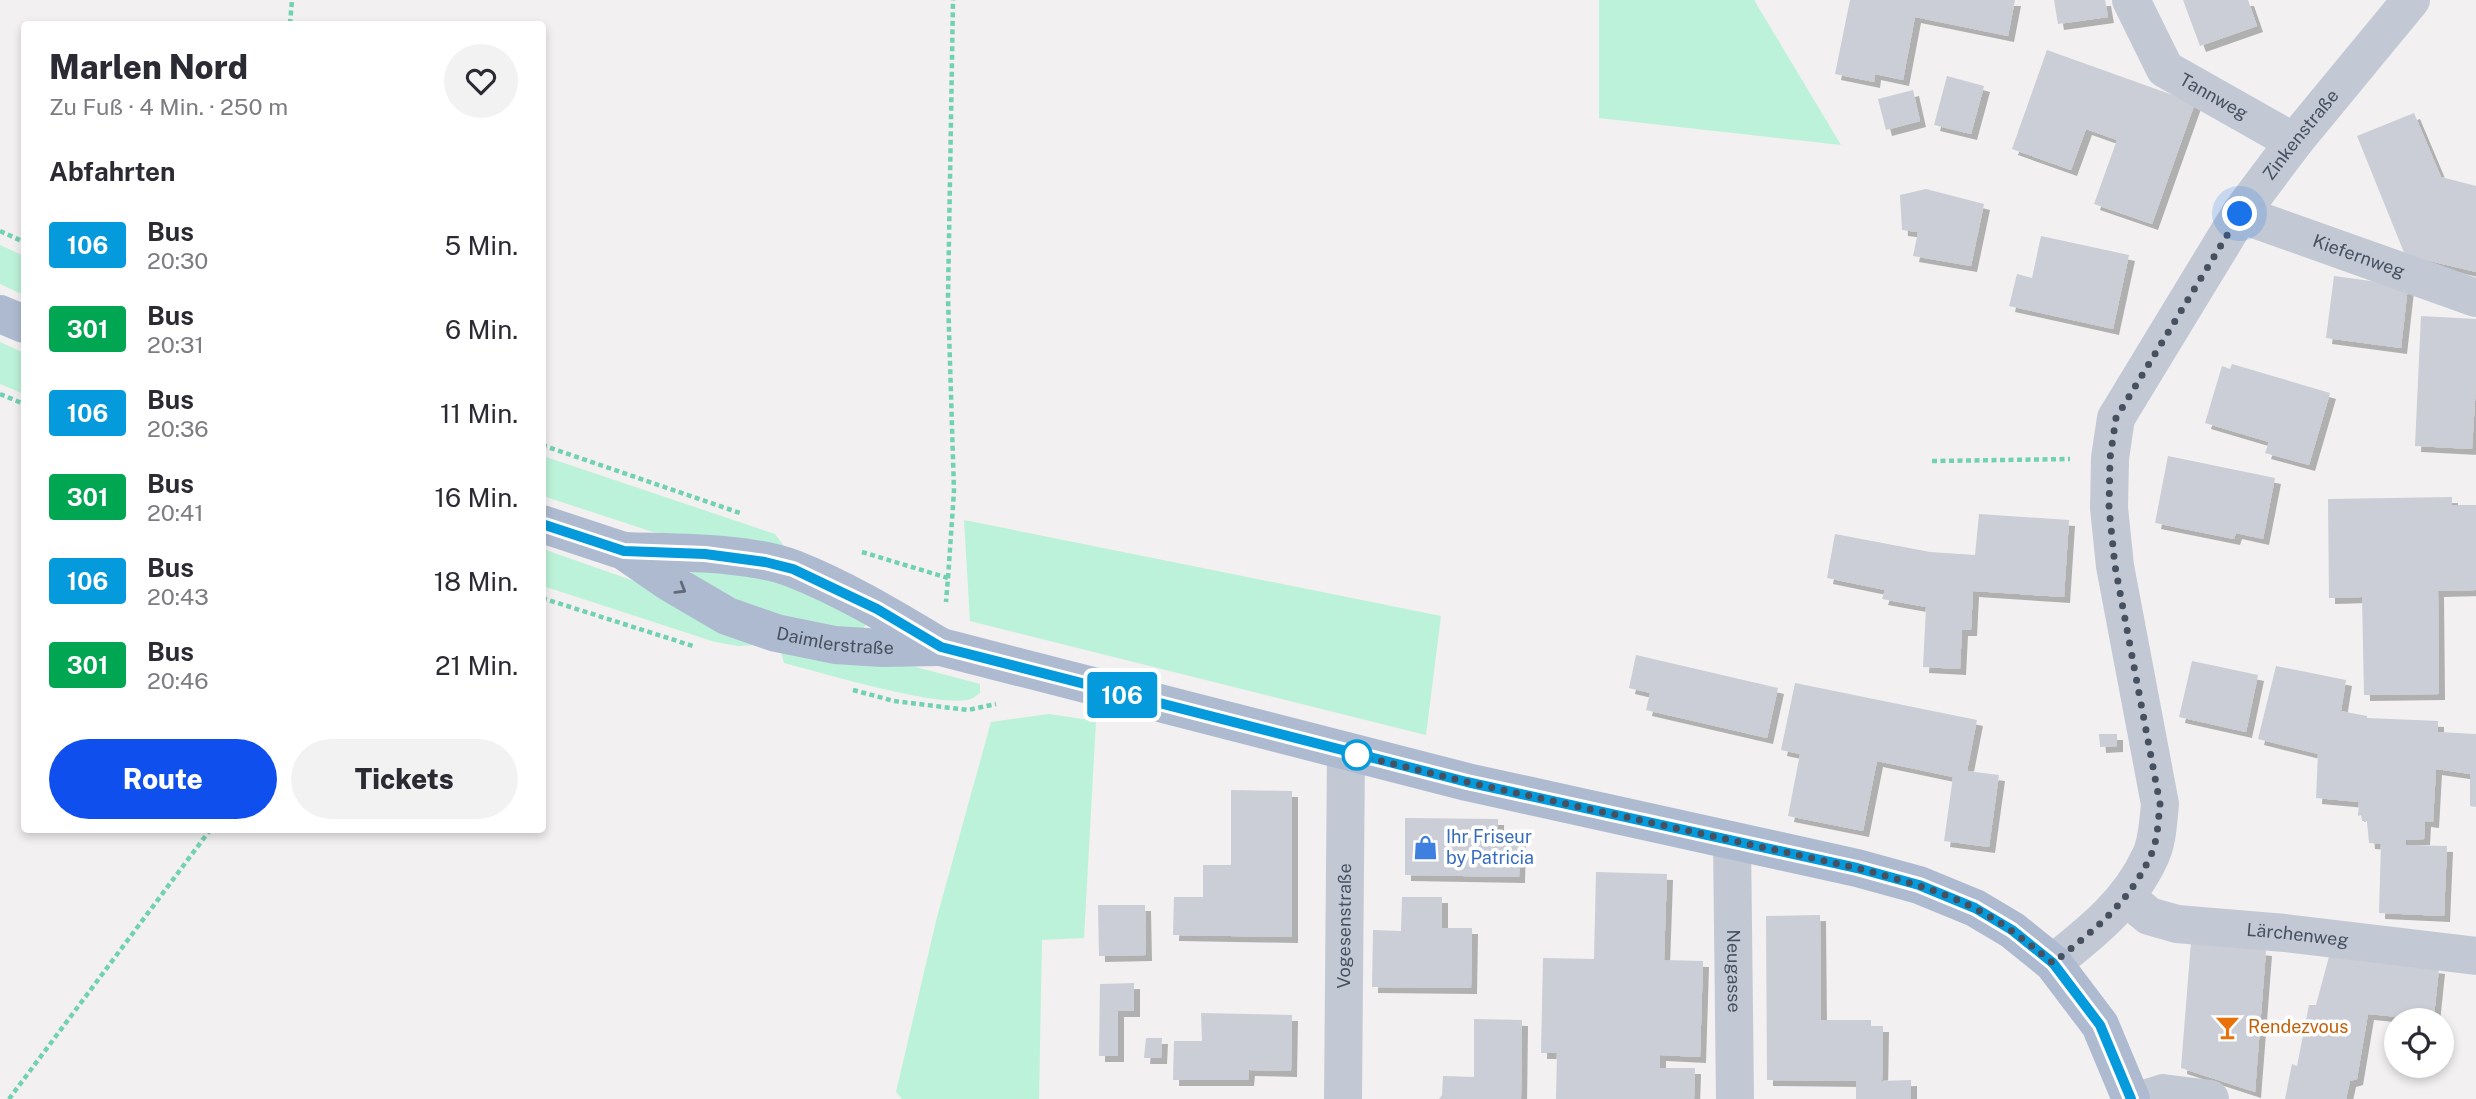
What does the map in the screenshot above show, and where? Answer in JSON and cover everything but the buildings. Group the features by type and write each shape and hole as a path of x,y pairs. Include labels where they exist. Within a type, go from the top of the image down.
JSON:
{"main road":[{"path":"0,314 21,323"},
{"name":"Daimlerstraße","path":"546,525 624,551 705,554 765,562 793,569 877,609 941,647"},
{"name":"Daimlerstraße","path":"624,551 669,582 727,616 776,633 835,645 882,648 941,647"},
{"path":"941,647 1467,782 1857,868 1919,885 1975,908 2012,930 2053,963 2100,1025 2131,1099"}],"street":[{"name":"Tannweg","path":"2131,0 2165,69 2294,142"},
{"name":"Zinkenstraße","path":"2053,963 2101,925 2126,897 2151,855 2160,804 2115,566 2109,508 2110,458 2116,418 2240,214 2294,142 2411,0"},
{"name":"Kiefernweg","path":"2240,214 2476,298"},
{"name":"Vogesenstraße","path":"1343,1099 1346,752"},
{"name":"Neugasse","path":"1732,841 1734,1099"},
{"name":"Lärchenweg","path":"2126,897 2149,916 2177,923 2476,956"},
{"path":"2144,1099 2163,1093 2210,1099"}],"path":[{"path":"290,21 292,0"},
{"path":"948,578 954,491 948,298 953,0"},
{"path":"0,231 21,241"},
{"path":"0,394 21,403"},
{"path":"546,446 753,517"},
{"path":"1931,461 2110,458"},
{"path":"546,598 694,646"},
{"path":"843,688 894,701 968,710 1031,697 1041,674"},
{"path":"9,1099 208,833"}],"green space":[{"path":"1599,0 1754,0 1841,145 1599,118"},
{"path":"0,245 21,255 21,294 0,284"},
{"path":"0,342 21,352 21,393 0,384"},
{"path":"546,457 775,534 784,546 653,532 546,497"},
{"path":"964,520 1441,616 1426,735 970,621"},
{"path":"546,550 654,588 756,645 739,646 715,642 546,587"},
{"path":"694,563 736,566 868,617 864,628 841,628 752,610 691,576"},
{"path":"780,648 897,662 980,684 980,693 971,699 956,701 880,688 784,663"},
{"path":"1049,714 1096,721 1084,938 1042,940 1039,1099 902,1099 896,1092 937,917 991,722"}],"bus line":[{"name":"106","path":"546,525 624,551 705,554 765,562 793,569 877,609 941,647 1375,760 1857,868 1919,885 1975,908 2012,930 2053,963 2100,1025 2131,1099"}],"place":[{"name":"Ihr Friseur by Patricia","path":"1426,847"},
{"name":"Rendezvous","path":"2228,1027"}],"route":[{"path":"1357,755 1857,868 1919,885 1975,908 2012,930 2053,963 2101,925 2126,897 2151,855 2158,824 2160,804 2115,566 2109,508 2110,458 2116,418 2240,214"}]}
